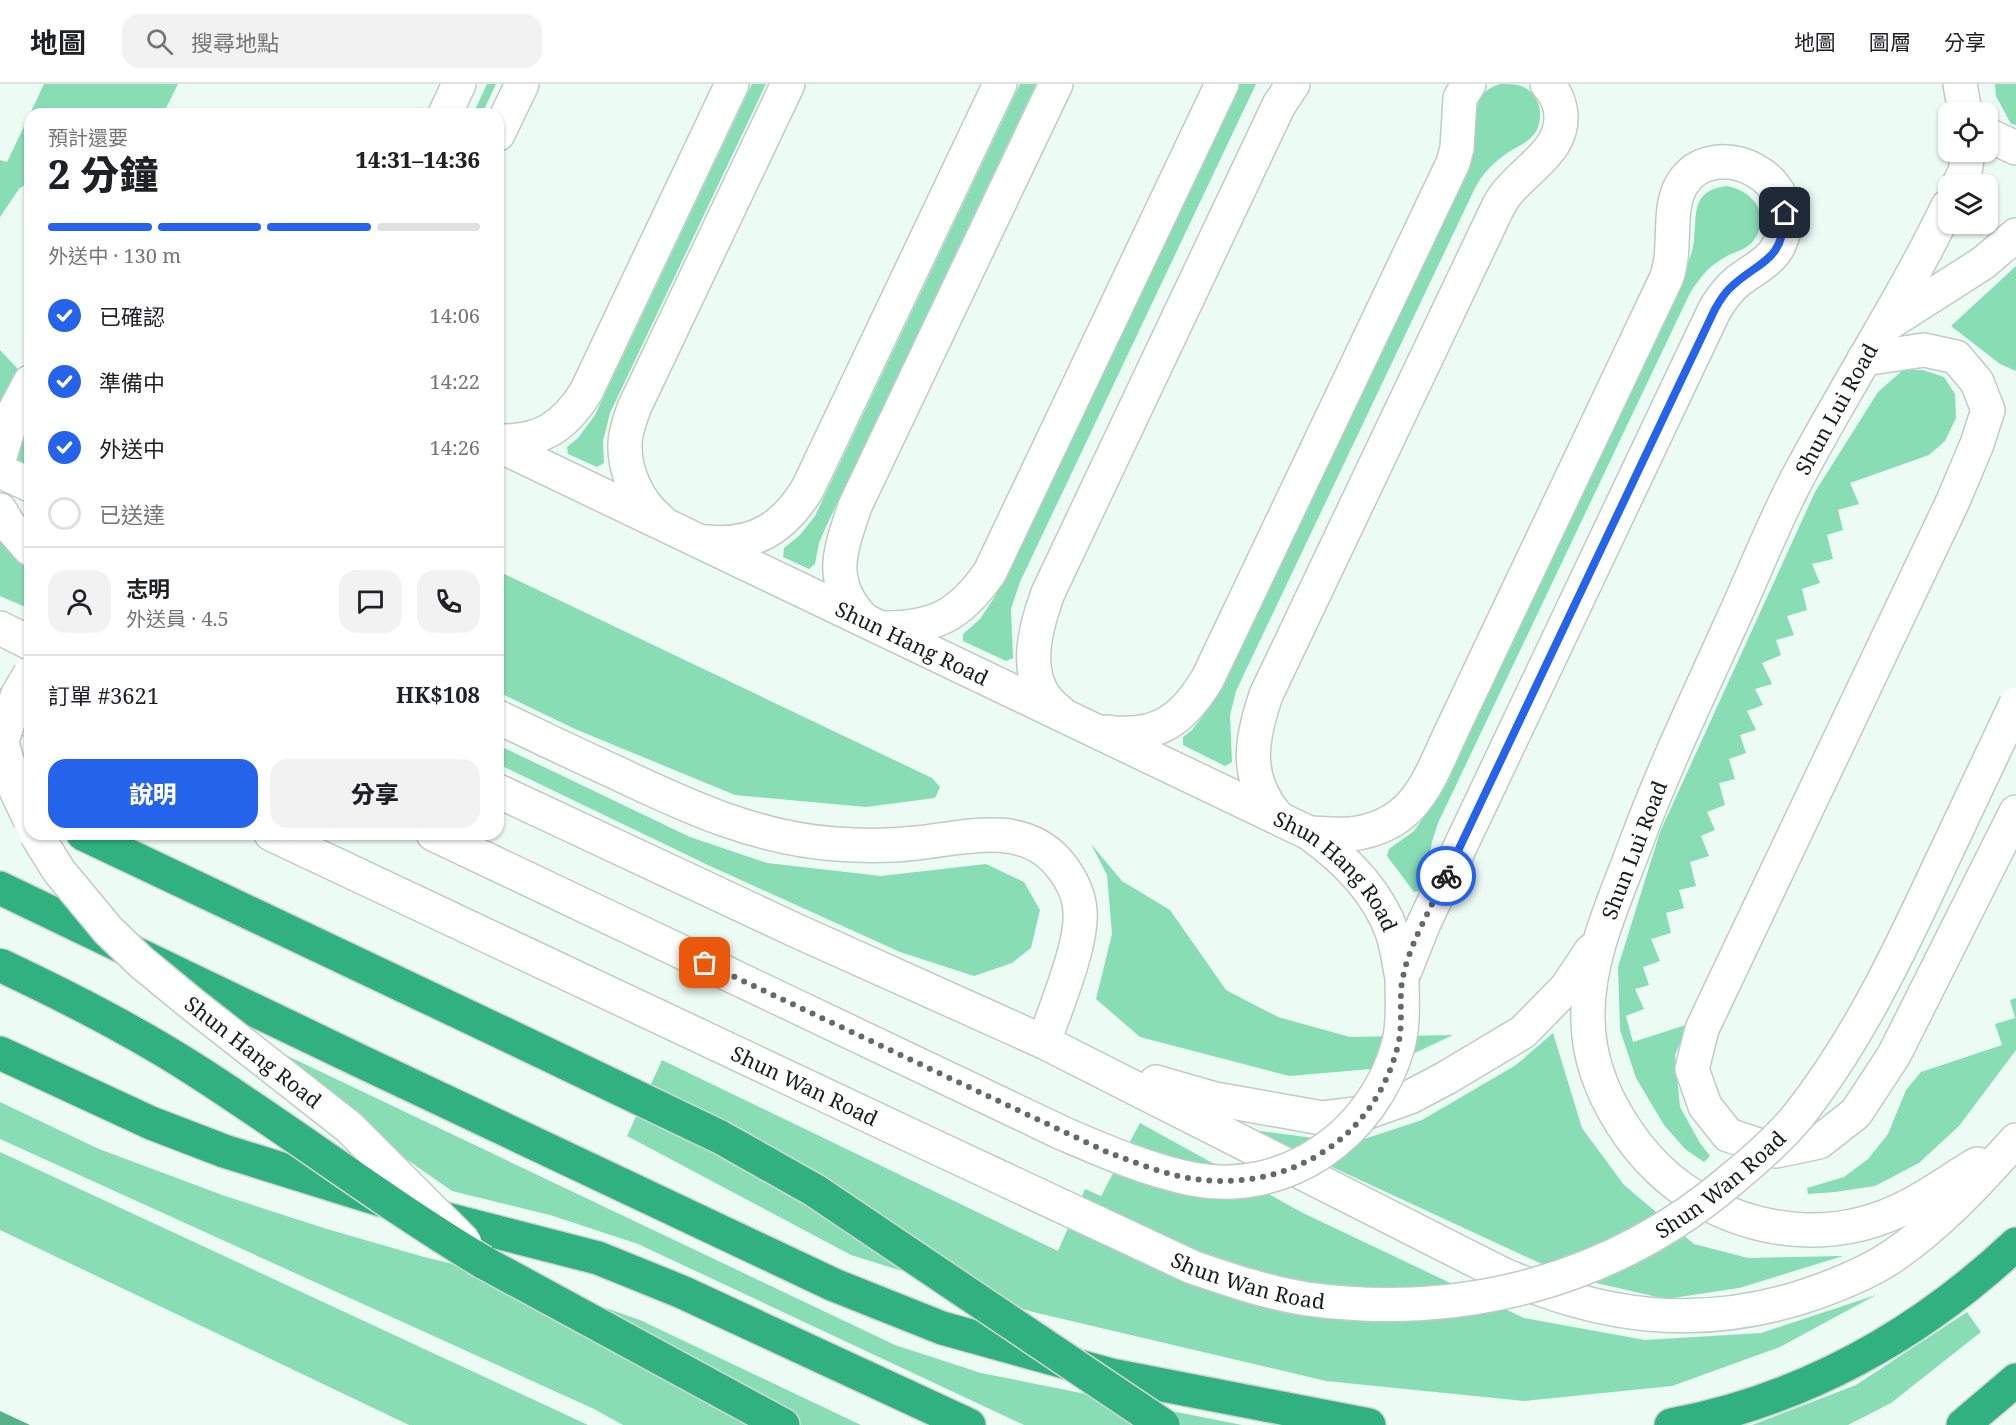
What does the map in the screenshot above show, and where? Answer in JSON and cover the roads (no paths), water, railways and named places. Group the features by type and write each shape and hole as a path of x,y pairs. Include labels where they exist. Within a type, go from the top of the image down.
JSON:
{"highway":[{"path":"0,795 24,806"},
{"path":"96,840 720,1137 814,1190 1163,1425"},
{"path":"0,888 834,1285 942,1328 1111,1375 1369,1425"},
{"path":"0,965 83,1006 191,1068 382,1198 483,1262 783,1425"},
{"path":"0,1053 151,1123 224,1151 422,1213 598,1258 682,1292 969,1425"},
{"path":"1671,1425 1756,1404 1852,1363 1937,1311 1985,1273 2016,1244"},
{"path":"1963,1425 2016,1380"}],"lane":[{"path":"448,108 459,84"},
{"path":"504,122 522,84"},
{"path":"504,442 542,434 566,419 577,407 732,84"},
{"path":"664,524 645,504 629,473 624,443 627,430 634,408 788,84"},
{"path":"699,541 715,543 760,536 772,530 798,504 808,488 1000,84"},
{"path":"1056,84 855,506 841,552 841,586 846,598 872,624 910,628 931,623 949,615 966,603 990,572 1222,84"},
{"path":"1293,84 1279,105 1053,583 1041,613 1033,660 1034,673 1042,697 1075,720 1120,734 1151,731 1165,726 1178,717 1200,693 1453,163 1457,148 1460,98 1469,84"},
{"path":"1276,815 1261,795 1254,768 1255,733 1266,695 1498,207 1508,191 1547,154 1556,140 1561,127 1561,113 1558,100 1547,84"},
{"path":"1960,84 1963,102"},
{"path":"1998,140 2016,148"},
{"path":"1309,833 1351,834 1382,825 1406,812 1418,798 1666,279 1673,253 1674,211 1682,185 1702,166 1729,162 1758,171 1771,182 1781,196 1785,213 1785,229 1779,247 1758,268 1727,291 1715,309 1424,923 1402,978"},
{"path":"1881,328 1938,224"},
{"name":"Shun Lui Road","path":"2016,235 1983,263 1881,328 1798,476 1651,802 1602,935 1588,993 1588,1024 1594,1057 1604,1090 1619,1119 1646,1156 1688,1193 1749,1222 1781,1229 1812,1231 1845,1228 1877,1220 1910,1205 2016,1140"},
{"path":"1864,359 1924,350 1956,357 1977,382 1988,410 1977,444 1953,501 1702,1029 1692,1070 1705,1106 1728,1135 1776,1151 1819,1142 1856,1113 1894,1055 2016,812"},
{"path":"0,456 14,412 24,393"},
{"name":"Shun Hang Road","path":"446,840 1107,1152 1154,1169 1192,1179 1221,1182 1251,1180 1302,1165 1324,1152 1362,1117 1378,1094 1399,1044 1402,978 1393,933 1365,884 1329,847 1309,833 1276,815 872,624 504,446"},
{"path":"0,471 24,482"},
{"path":"0,495 24,505"},
{"path":"0,510 8,524 24,542"},
{"path":"0,628 24,640"},
{"path":"24,684 0,740 24,807"},
{"name":"Shun Wan Road","path":"284,840 1192,1267 1240,1283 1305,1299 1375,1305 1427,1304 1475,1299 1524,1288 1576,1272 1623,1252 1674,1224 1713,1195 1746,1167 1796,1118 1835,1065 1867,1013 1897,956 2016,704"},
{"path":"0,706 24,717"},
{"path":"504,720 659,793 717,818 757,830 796,839 834,844 876,846 916,844 977,835 1001,835 1022,839 1040,846 1066,873 1076,890 1081,912 1074,954 1044,1042"},
{"path":"504,794 797,931 1044,1042 1502,1274 1539,1290 1574,1301 1648,1315 1684,1317 1748,1310 1798,1298 1851,1279 1889,1258 1919,1236 1971,1189 2016,1140"},
{"name":"Shun Hang Road","path":"40,840 59,871 80,898 133,954 201,1011 349,1127 483,1262"},
{"path":"1044,1042 1135,1076 1215,1099 1322,1118 1365,1113 1410,1096 1446,1078 1523,1032 1567,987 1602,935"}]}
